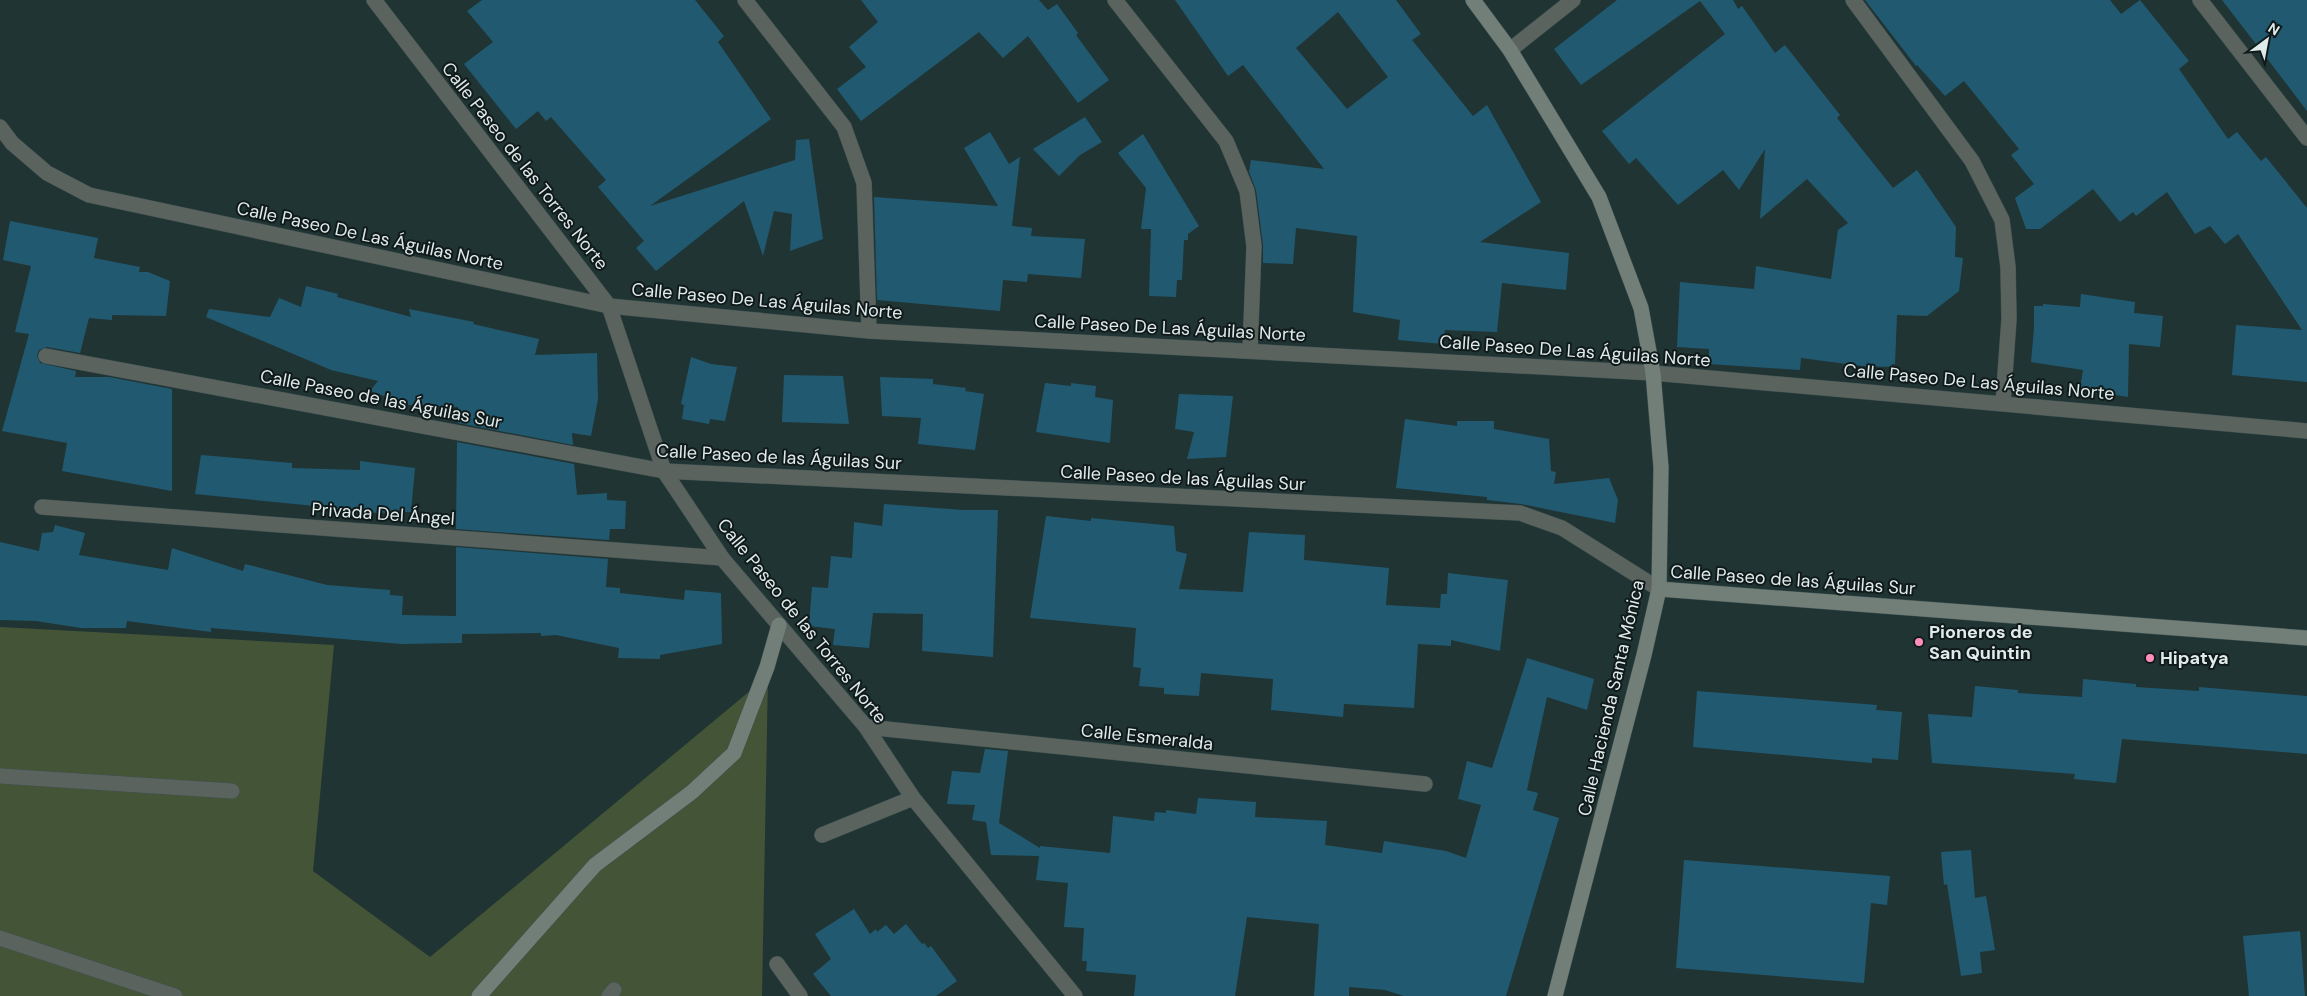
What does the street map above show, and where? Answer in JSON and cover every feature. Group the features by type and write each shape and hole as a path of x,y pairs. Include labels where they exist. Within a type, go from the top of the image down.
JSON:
{"street":[{"name":"Calle Paseo de las Torres Norte","path":"374,0 609,306 664,471 722,558 866,727 913,798 1075,996"},
{"path":"745,0 844,127 864,184 869,331"},
{"path":"1115,0 1226,141 1247,191 1254,246 1250,351"},
{"name":"Calle Hacienda Santa Mónica","path":"1472,0 1510,50 1599,197 1641,308 1653,373 1661,467 1659,589 1642,665 1555,996"},
{"path":"1510,50 1572,0"},
{"path":"1853,0 1972,161 2002,220 2008,266 2009,310 2003,403"},
{"path":"2200,0 2307,138"},
{"name":"Calle Paseo De Las Águilas Norte","path":"0,127 12,143 47,173 89,195 609,306 869,331 1653,373 2307,431"},
{"name":"Calle Paseo de las Águilas Sur","path":"46,356 664,471 1520,513 1562,528 1659,589 2307,638"},
{"name":"Privada Del Ángel","path":"42,507 722,558"},
{"path":"479,996 595,865 692,792 734,753 767,667 779,625"},
{"name":"Calle Esmeralda","path":"866,727 1425,784"},
{"path":"0,776 232,791"},
{"path":"822,836 913,798"},
{"path":"0,938 175,996"},
{"path":"777,964 800,996"}],"green space":[{"path":"0,627 334,645 313,871 430,957 768,676 762,996 0,996"}],"building":[{"path":"482,0 695,0 724,36 718,42 771,119 650,206 795,160 796,140 809,139 823,239 790,251 792,214 774,211 763,256 744,201 656,271 636,248 644,241 598,187 606,180 551,117 546,121 538,111 516,129 464,64 493,42 467,11"},
{"path":"861,0 1039,0 1048,10 1057,4 1078,33 1076,35 1109,80 1078,103 1028,36 1003,58 979,32 861,121 837,89 866,67 849,47 878,22"},
{"path":"1175,0 1396,0 1421,34 1412,40 1473,116 1487,105 1541,202 1480,242 1569,253 1566,290 1502,283 1497,332 1445,330 1443,344 1398,340 1400,320 1353,312 1357,236 1296,228 1293,264 1263,263 1263,245 1256,190 1249,172 1251,160 1324,169 1243,65 1228,76","holes":["1338,12 1388,77 1347,109 1296,48"]},
{"path":"1617,0 1733,0 1738,9 1742,6 1775,53 1785,45 1840,115 1837,118 1893,188 1917,170 1956,227 1955,257 1963,258 1959,291 1927,316 1897,315 1895,364 1892,364 1892,367 1862,366 1801,358 1800,370 1709,364 1709,349 1677,347 1680,282 1754,289 1756,266 1831,279 1838,230 1848,223 1807,179 1760,219 1765,149 1739,190 1723,170 1678,205 1636,158 1629,164 1602,131 1725,34 1700,1 1581,85 1554,49"},
{"path":"1865,0 2110,0 2121,14 2140,0 2189,61 2179,69 2228,139 2237,132 2261,161 2266,157 2307,208 2307,382 2232,375 2236,325 2302,330 2238,234 2225,244 2210,226 2195,234 2167,192 2136,216 2133,212 2120,222 2093,189 2040,229 2026,229 2015,198 2034,184 2011,155 2019,149 1964,81 1945,96 1916,66"},
{"path":"2222,0 2307,0 2307,111 2282,78"},
{"path":"1085,117 1102,142 1080,155 1059,176 1033,149"},
{"path":"990,132 1009,164 1020,157 1012,226 1032,228 1031,236 1085,239 1081,278 1028,274 1027,282 1003,280 1000,311 877,300 874,197 998,206 964,148"},
{"path":"1143,134 1199,226 1188,234 1188,240 1184,240 1182,280 1177,280 1176,297 1149,296 1151,229 1141,229 1146,188 1118,153"},
{"path":"10,221 98,238 94,258 140,267 139,272 148,272 170,281 166,316 112,315 112,320 89,318 80,353 47,347 39,350 37,355 40,363 76,371 75,377 109,377 172,389 172,491 62,471 67,443 2,431 29,334 15,332 31,266 3,260"},
{"path":"306,286 338,294 337,297 411,317 409,309 474,322 473,324 539,339 535,355 597,353 598,399 591,436 572,433 573,445 458,423 458,407 409,405 370,391 378,381 331,370 206,317 209,309 270,317 279,298 301,307"},
{"path":"2081,294 2135,302 2134,313 2163,316 2160,347 2129,344 2128,397 2080,389 2083,370 2031,362 2034,306 2043,306 2043,304 2080,307"},
{"path":"691,357 711,364 737,367 725,421 710,419 709,424 682,419 684,405 681,404"},
{"path":"784,375 843,376 849,424 782,422"},
{"path":"880,377 933,379 933,384 966,388 965,391 984,394 975,450 918,444 921,418 882,416"},
{"path":"1045,383 1071,386 1071,383 1096,386 1095,397 1113,400 1110,443 1036,432"},
{"path":"1179,394 1233,396 1226,457 1187,459 1194,432 1175,429"},
{"path":"1405,419 1457,426 1457,421 1494,421 1494,429 1549,439 1551,471 1556,472 1554,484 1609,478 1618,500 1615,523 1521,504 1487,500 1487,497 1396,488"},
{"path":"457,442 574,464 577,495 607,493 607,500 626,501 625,529 610,529 609,540 456,529"},
{"path":"201,455 292,463 292,468 360,470 360,461 415,468 411,512 365,513 325,507 195,494"},
{"path":"884,504 963,510 998,510 993,657 922,651 923,614 873,613 869,648 833,645 835,629 809,626 812,587 828,588 831,556 852,558 854,522 882,526"},
{"path":"1046,516 1091,521 1091,518 1174,526 1176,551 1187,554 1179,589 1243,592 1249,532 1305,535 1304,560 1389,568 1386,605 1440,608 1441,594 1447,594 1448,573 1508,580 1500,651 1451,640 1451,646 1418,644 1414,708 1344,704 1343,717 1271,710 1273,679 1201,673 1199,696 1164,694 1164,688 1139,686 1141,668 1133,667 1136,628 1030,618"},
{"path":"55,525 85,533 79,555 168,570 172,548 243,571 245,564 327,585 390,590 390,595 403,596 402,615 456,616 456,547 608,559 606,587 620,588 620,593 684,600 685,590 721,593 722,644 660,655 660,659 618,658 619,648 556,635 541,636 541,633 462,634 462,643 402,644 211,628 211,632 127,621 126,628 81,628 36,621 0,620 0,542 39,551 42,533 53,532"},
{"path":"1527,658 1594,679 1587,710 1547,697 1527,790 1538,793 1533,810 1559,818 1506,996 1404,996 1385,990 1349,987 1349,996 1314,996 1319,924 1247,917 1235,996 1134,996 1136,975 1086,971 1087,961 1082,961 1084,928 1064,927 1068,883 1036,880 1039,856 991,855 986,822 972,820 975,805 947,804 952,771 980,773 985,749 1008,751 999,823 1040,848 1040,846 1110,853 1113,816 1154,821 1155,812 1166,813 1166,810 1196,814 1198,798 1256,802 1255,817 1327,821 1325,845 1382,853 1384,841 1446,851 1466,858 1481,805 1458,799 1467,761 1492,768"},
{"path":"2083,679 2136,684 2136,687 2199,691 2199,687 2307,696 2307,754 2122,739 2116,783 2074,779 2075,774 1932,763 1928,714 1972,717 1975,686 2018,690 2018,693 2082,697"},
{"path":"1697,691 1877,705 1876,710 1902,712 1898,760 1872,758 1872,763 1693,747"},
{"path":"1971,850 1975,898 1986,896 1995,950 1980,952 1982,973 1961,976 1947,884 1944,885 1941,852"},
{"path":"1684,860 1890,876 1887,905 1871,903 1864,983 1676,968"},
{"path":"854,909 870,934 876,929 877,932 886,925 894,934 906,924 922,944 924,943 928,948 931,946 957,981 936,996 831,996 813,974 831,959 815,934"},
{"path":"2300,931 2305,996 2249,996 2243,936"}],"place":[{"name":"Pioneros de San Quintin","path":"1919,642"},
{"name":"Hipatya","path":"2150,658"}]}
